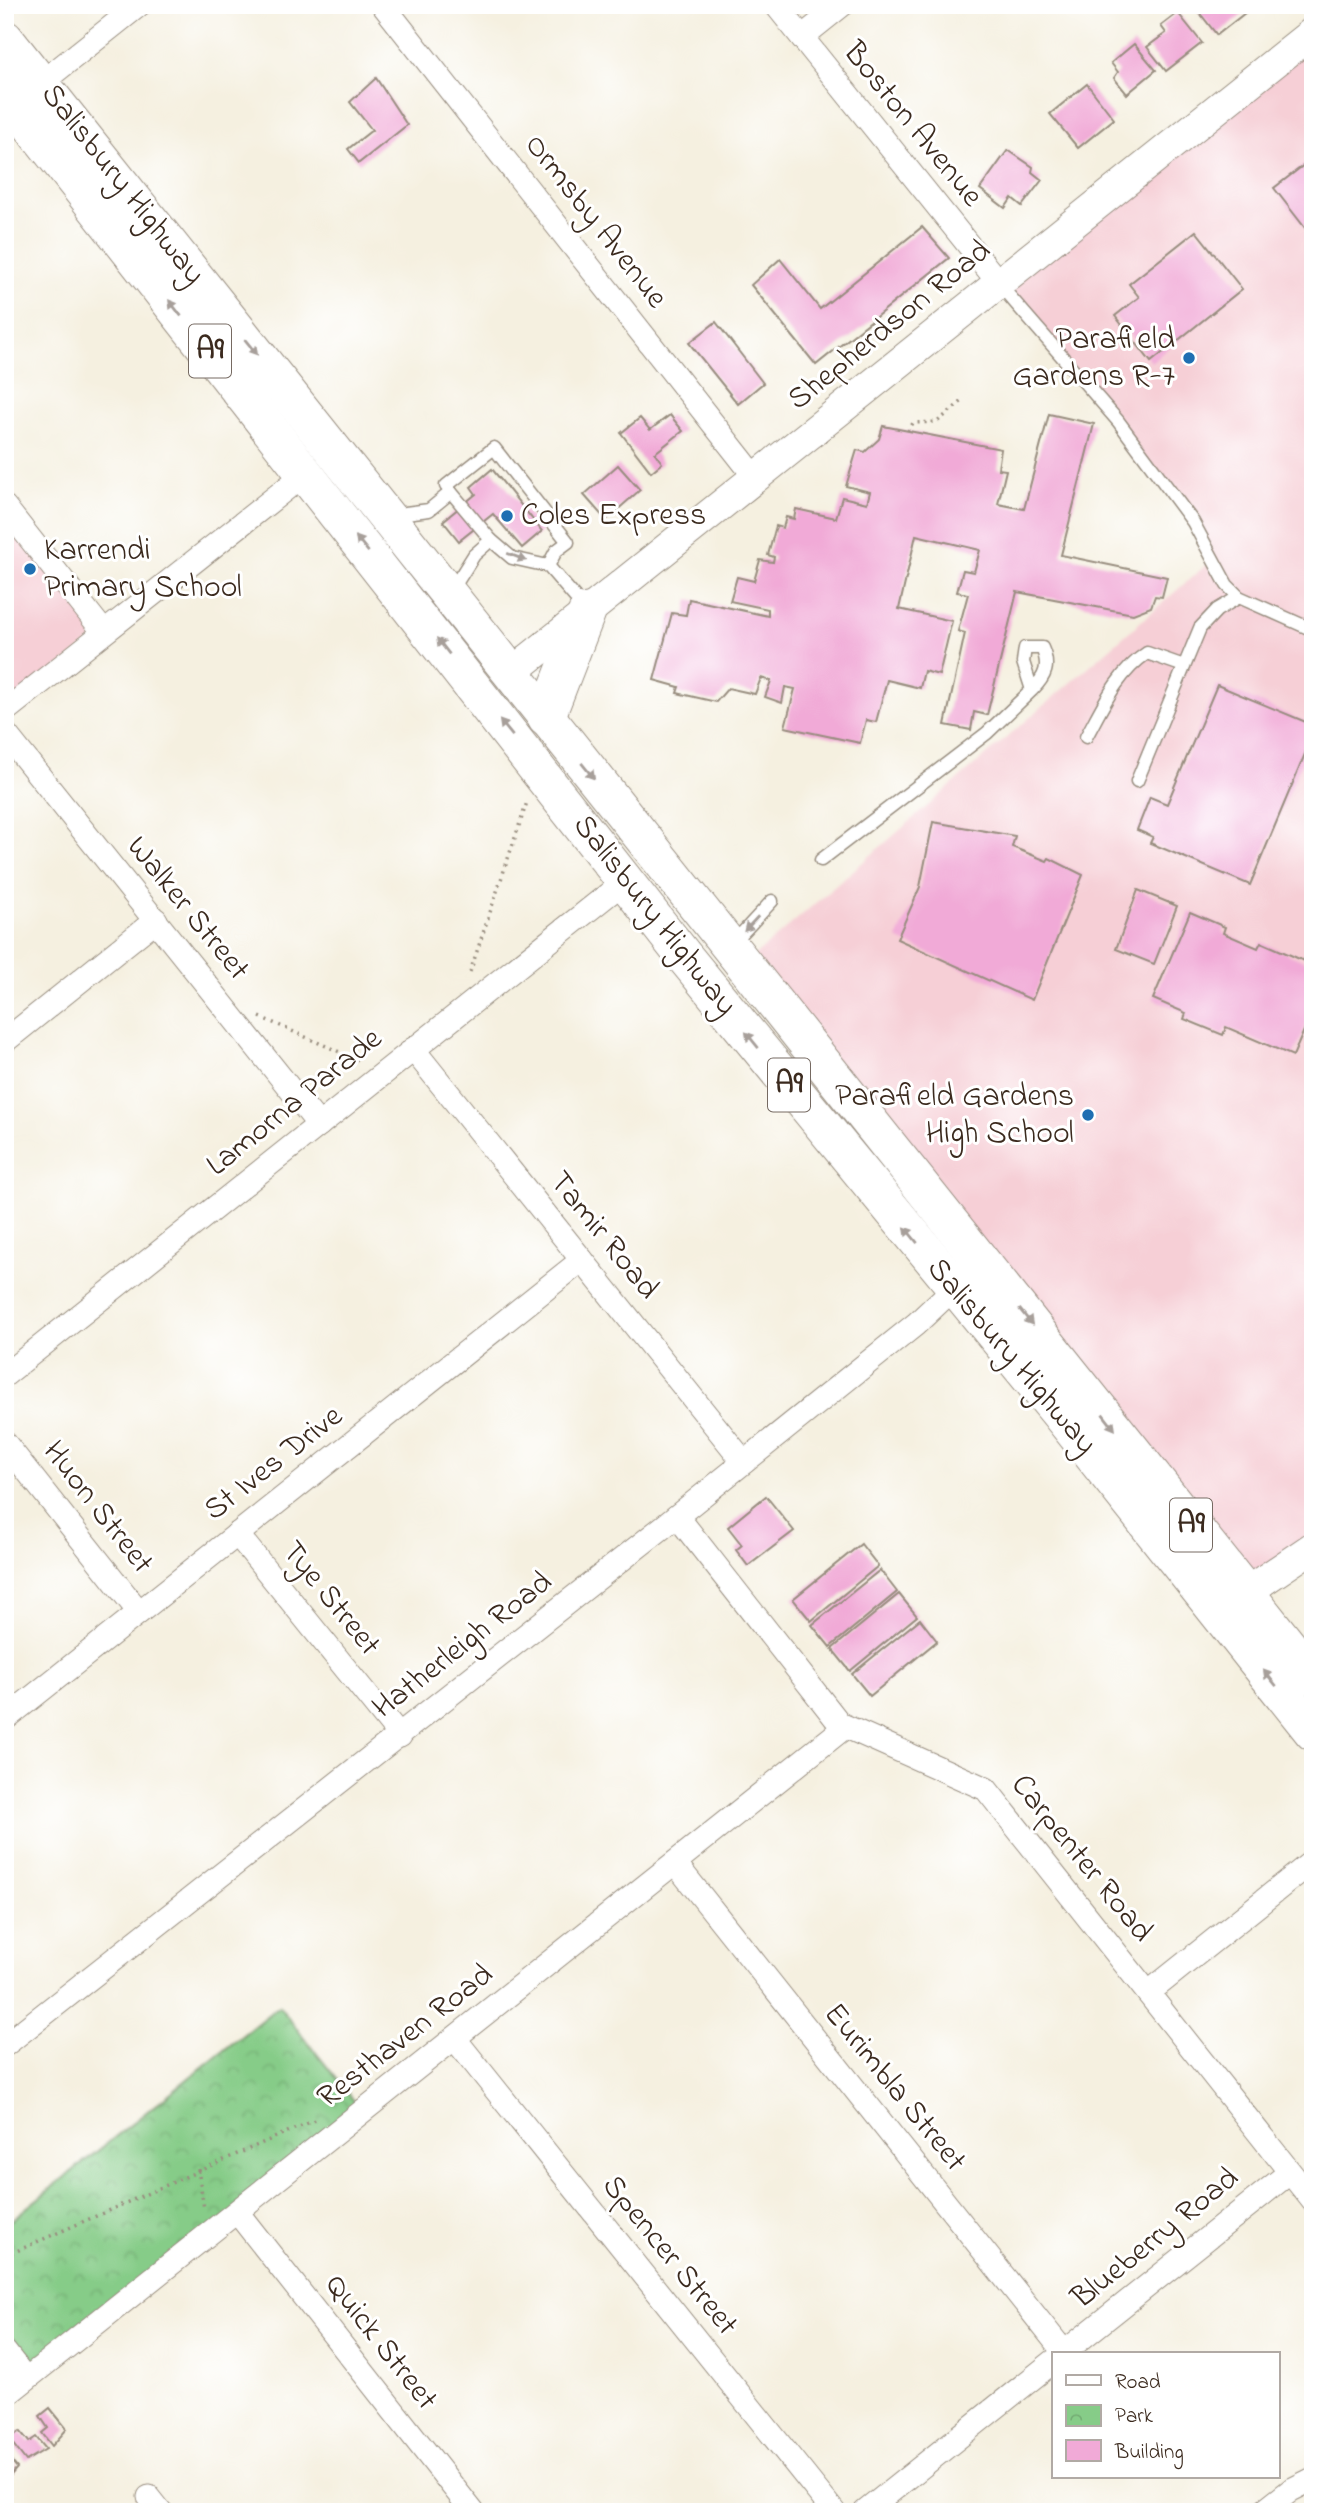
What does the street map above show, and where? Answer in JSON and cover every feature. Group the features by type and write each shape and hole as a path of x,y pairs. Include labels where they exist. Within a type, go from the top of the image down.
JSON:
{"main road":[{"name":"Salisbury Highway","path":"5,39 20,93 319,462 481,696 625,881 954,1288 1058,1412 1232,1604 1313,1678"},
{"name":"Salisbury Highway","path":"319,462 386,516 517,667 546,718 983,1264 1232,1604 1313,1732"},
{"path":"546,718 587,612"},
{"path":"481,696 517,667"},
{"path":"954,1288 983,1264"}],"street":[{"path":"20,93 139,5"},
{"name":"Ormsby Avenue","path":"383,5 756,478"},
{"name":"Boston Avenue","path":"776,5 999,283"},
{"path":"802,37 842,5"},
{"name":"Shepherdson Road","path":"517,667 1313,32"},
{"path":"5,710 319,462"},
{"path":"5,507 103,631"},
{"name":"Walker Street","path":"5,733 319,1125"},
{"name":"Lamorna Parade","path":"5,1375 625,881"},
{"path":"5,1041 156,920"},
{"name":"Tamir Road","path":"414,1049 744,1462"},
{"name":"St Ives Drive","path":"5,1719 582,1260"},
{"name":"Hatherleigh Road","path":"5,2045 677,1516 916,1324 954,1288"},
{"name":"Huon Street","path":"5,1443 139,1612"},
{"name":"Carpenter Road","path":"677,1516 845,1727 986,1789 1313,2201"},
{"name":"Tye Street","path":"237,1534 400,1736"},
{"path":"1232,1604 1313,1548"},
{"name":"Resthaven Road","path":"5,2396 845,1727"},
{"path":"1148,1993 1313,1861"},
{"name":"Eurimbla Street","path":"675,1863 1057,2352"},
{"name":"Spencer Street","path":"454,2039 834,2512"},
{"name":"Blueberry Road","path":"1065,2352 1289,2173"},
{"name":"Quick Street","path":"237,2212 473,2512"},
{"path":"5,2352 26,2379"},
{"name":"Blueberry Road","path":"865,2512 1052,2362"},
{"path":"1263,2512 1291,2490 1313,2479"}],"lane":[{"path":"999,283 1118,421 1193,522 1227,585 1238,597 1313,630"},
{"path":"548,566 556,551 568,542 494,448 446,486 491,540 512,558 548,566 587,612"},
{"path":"386,516 429,510 451,492"},
{"path":"444,583 491,540"},
{"path":"1137,781 1200,628 1217,610 1238,597"},
{"path":"1086,737 1114,686 1135,661 1147,653 1184,666"},
{"path":"821,860 987,733 1032,690"},
{"path":"729,947 772,901"}],"path":[{"path":"908,431 913,423 937,422 965,399"},
{"path":"470,972 528,796"},
{"path":"253,1014 358,1060"},
{"path":"5,2256 325,2115"},
{"path":"198,2169 204,2215"}],"shaded area":[{"name":"Parafield Gardens High School","path":"1313,32 1313,1547 1245,1593 744,965 1213,559 1193,522 999,283"},
{"name":"Karrendi Primary School","path":"5,507 103,631 5,711"}],"green space":[{"path":"279,2006 363,2112 5,2397 5,2225"}],"building":[{"path":"1208,5 1255,5 1217,35 1199,12"},
{"path":"1178,13 1202,43 1166,71 1147,47 1166,33 1161,26"},
{"path":"1134,44 1156,70 1127,94 1114,78 1118,72 1111,63"},
{"path":"376,78 407,125 359,163 348,149 372,130 350,102"},
{"path":"1087,84 1114,119 1078,148 1050,114"},
{"path":"1008,150 1033,167 1032,172 1042,180 1022,206 1012,198 1005,208 980,189"},
{"path":"1313,158 1313,229 1309,233 1274,188"},
{"path":"922,227 949,258 816,365 751,285 780,259 820,309"},
{"path":"1196,231 1242,289 1151,362 1115,316 1139,297 1129,284"},
{"path":"716,322 763,383 738,404 689,343"},
{"path":"1049,414 1094,424 1061,555 1167,577 1162,597 1155,596 1151,607 1133,614 1017,592 987,715 974,712 971,730 945,725 965,633 958,631 968,594 957,592 963,570 974,572 980,550 916,535 899,609 952,621 939,675 924,671 920,688 887,680 876,722 866,720 860,743 785,727 795,689 785,687 782,703 765,697 771,681 761,678 755,694 728,688 716,702 677,693 679,687 654,680 672,613 686,615 689,599 768,616 768,609 730,601 737,577 754,581 760,560 773,562 774,557 768,555 776,526 783,528 786,517 794,519 796,509 836,518 842,497 867,503 870,492 846,486 857,450 865,452 879,439 883,426 1001,449 998,469 1006,470 998,504 1024,509"},
{"path":"670,415 683,431 655,453 662,463 651,472 621,433 640,418 650,430"},
{"path":"618,465 640,490 606,520 584,495"},
{"path":"492,469 542,531 522,548 493,514 459,541 443,521 476,494 471,487"},
{"path":"1217,685 1313,725 1313,735 1250,885 1150,843 1153,837 1137,830 1150,797 1167,804"},
{"path":"933,822 1015,836 1012,847 1047,861 1049,858 1083,875 1032,1000 897,939 920,887"},
{"path":"1138,890 1177,906 1154,964 1116,949"},
{"path":"1190,912 1225,927 1223,933 1258,948 1261,942 1313,965 1313,1010 1293,1056 1226,1027 1223,1035 1184,1019 1186,1013 1153,999"},
{"path":"766,1496 794,1531 748,1566 736,1550 742,1545 728,1527"},
{"path":"861,1544 878,1566 811,1621 793,1599"},
{"path":"880,1570 897,1592 830,1647 812,1625"},
{"path":"899,1594 917,1616 850,1671 832,1649"},
{"path":"920,1619 937,1641 870,1696 852,1674"},
{"path":"50,2408 67,2429 52,2446 42,2433 48,2428 40,2416"},
{"path":"20,2431 29,2442 36,2437 46,2449 26,2461 9,2439"},
{"path":"5,2453 17,2468 5,2482"}],"place":[{"name":"Parafield Gardens R-7","path":"1189,358"},
{"name":"Coles Express","path":"507,516"},
{"name":"Karrendi Primary School","path":"30,569"},
{"name":"Parafield Gardens High School","path":"1088,1115"}]}
